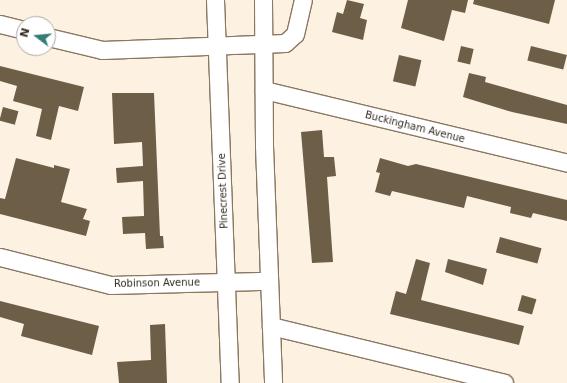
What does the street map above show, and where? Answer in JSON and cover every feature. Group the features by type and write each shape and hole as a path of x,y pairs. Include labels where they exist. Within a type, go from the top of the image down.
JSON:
{"street":[{"name":"Pinecrest Drive","path":"215,0 230,383"},
{"path":"263,0 264,90 273,383"},
{"path":"56,39 102,50 285,43 291,40 295,34 303,0"},
{"path":"0,24 16,28"},
{"name":"Buckingham Avenue","path":"264,90 567,163"},
{"name":"Robinson Avenue","path":"0,257 111,284 269,281"},
{"path":"271,326 504,383"}],"building":[{"path":"347,0 364,4 360,18 367,20 363,40 332,32 337,12 343,14"},
{"path":"408,0 468,0 465,13 452,10 444,41 401,28"},
{"path":"474,0 555,0 549,24 473,4"},
{"path":"461,46 474,49 470,65 457,62"},
{"path":"531,46 567,55 563,70 527,61"},
{"path":"399,55 421,60 415,86 393,81"},
{"path":"0,66 84,87 78,111 59,106 51,140 36,136 42,109 13,101 17,86 0,81"},
{"path":"469,73 486,77 485,82 567,105 567,124 512,112 463,97"},
{"path":"112,93 154,93 160,236 163,236 164,248 146,249 145,233 123,234 122,217 144,216 143,181 117,183 116,168 143,166 142,142 114,144"},
{"path":"3,107 18,111 15,125 0,121"},
{"path":"322,130 324,157 334,157 336,176 327,177 333,262 312,263 301,132"},
{"path":"16,158 54,168 54,165 70,169 61,202 87,209 83,219 90,221 86,236 0,214 0,198 5,199"},
{"path":"380,158 408,166 416,164 567,200 567,221 533,213 531,218 510,213 511,207 467,196 464,208 392,191 390,196 375,192 380,173 376,172"},
{"path":"500,237 542,248 537,264 496,252"},
{"path":"416,259 430,263 421,300 524,326 519,345 390,314 396,291 406,294"},
{"path":"448,259 487,269 483,285 445,272"},
{"path":"522,295 536,299 532,315 518,310"},
{"path":"0,301 99,326 92,355 21,336 24,324 0,317"},
{"path":"165,324 167,383 119,383 117,362 151,360 150,325"}]}
